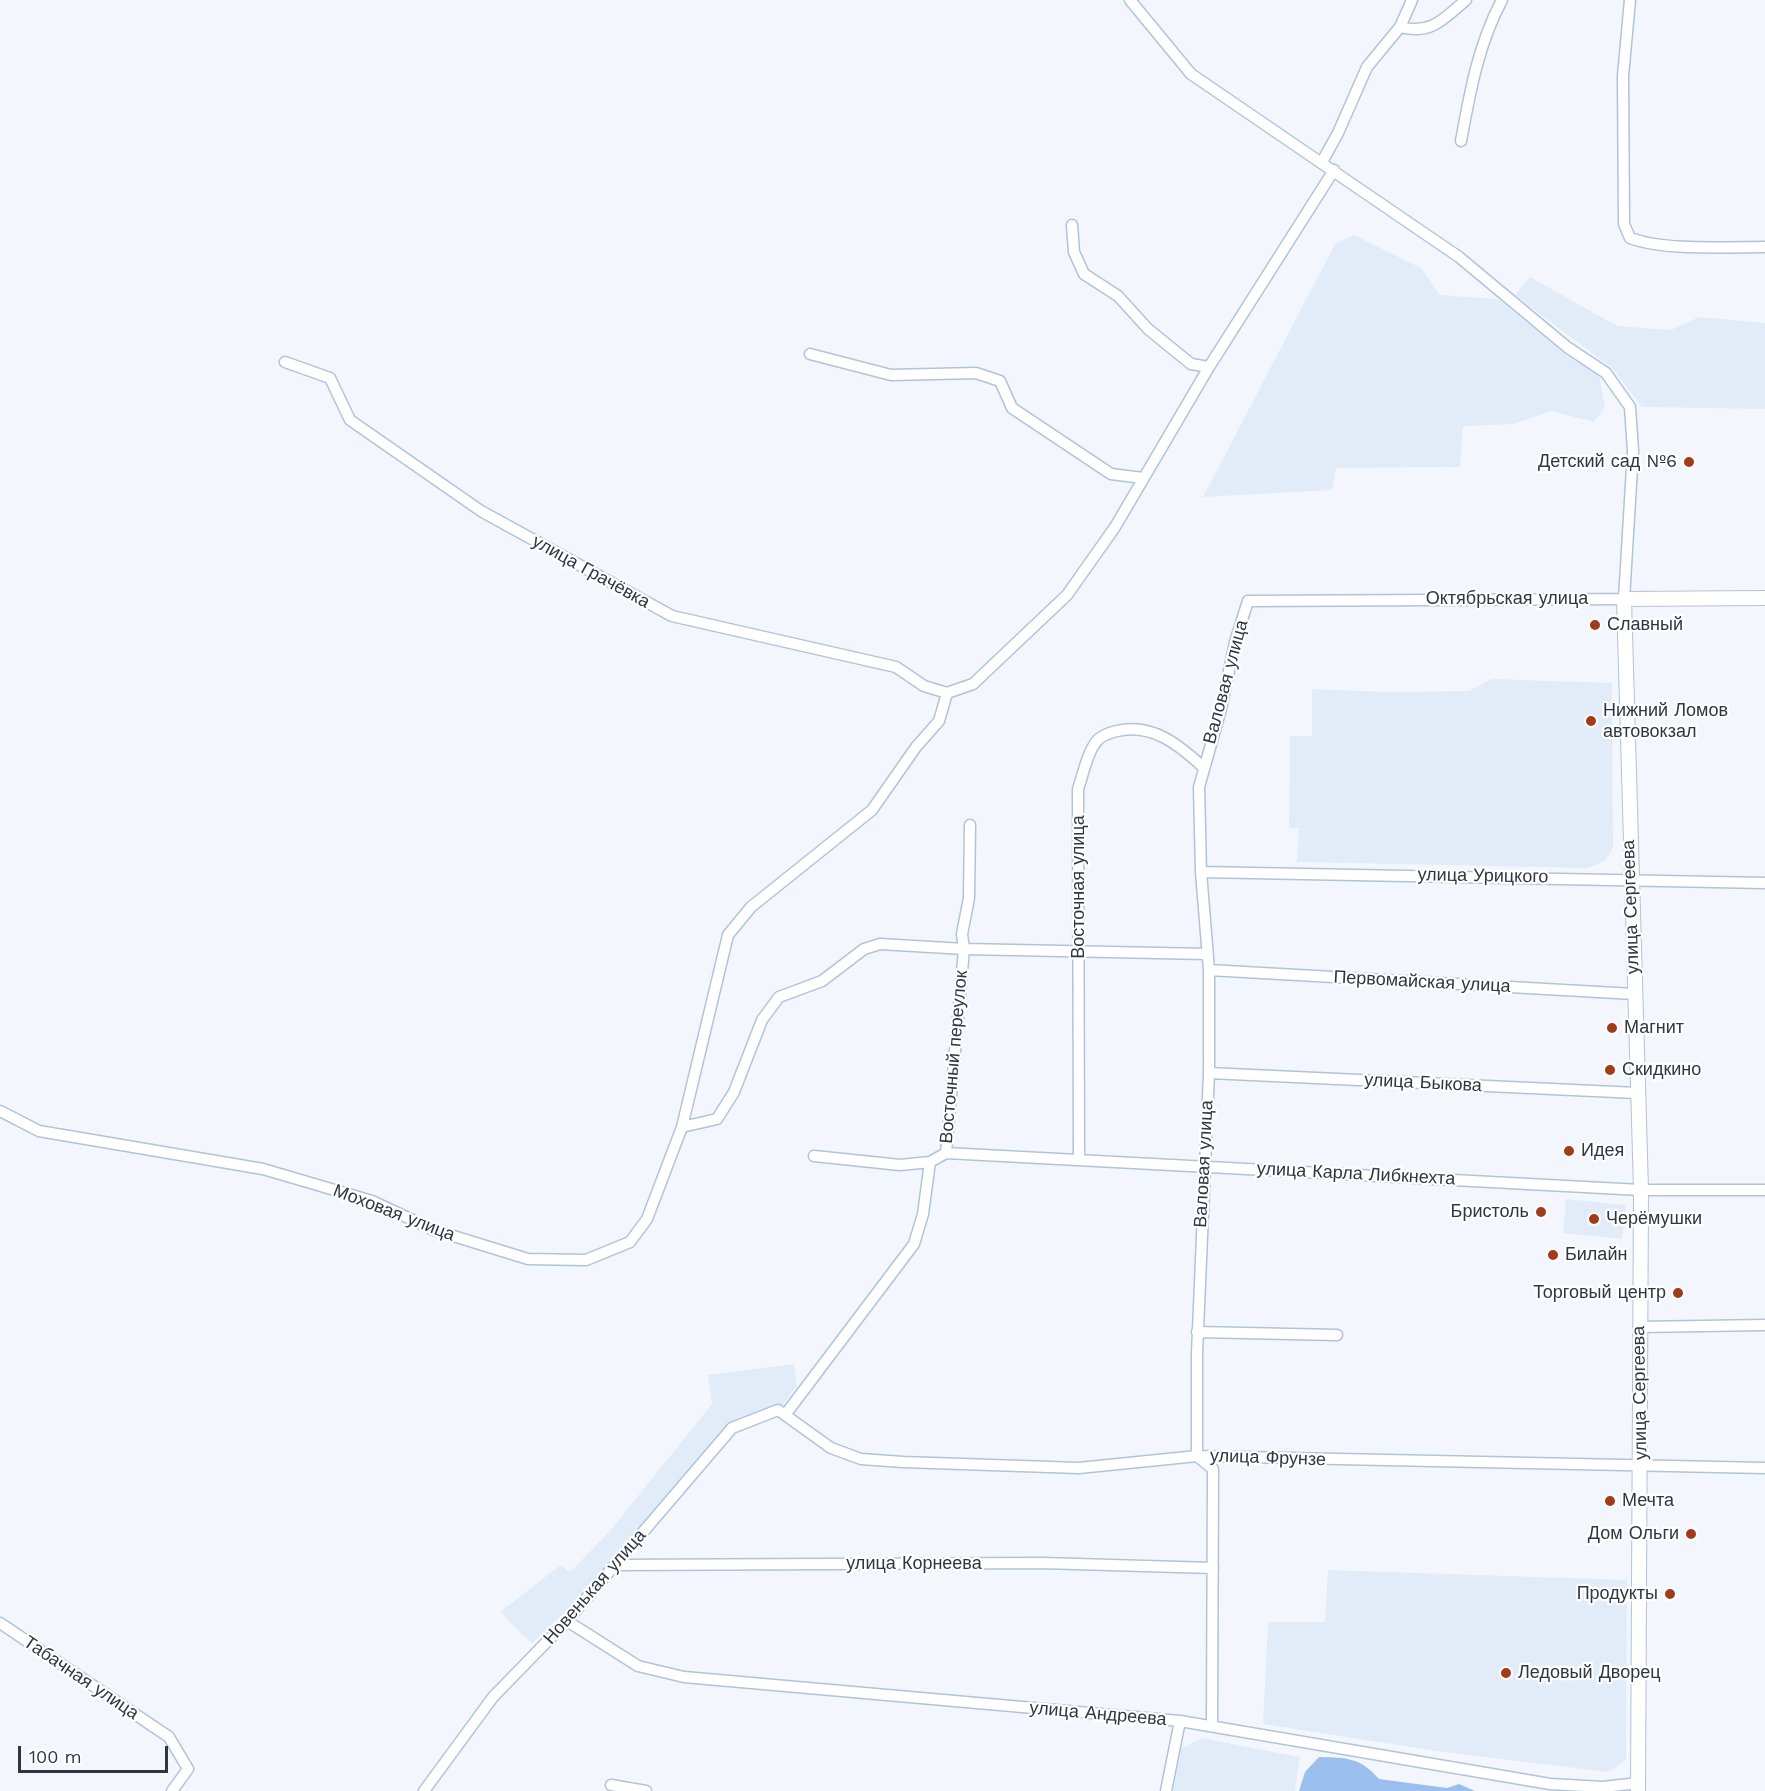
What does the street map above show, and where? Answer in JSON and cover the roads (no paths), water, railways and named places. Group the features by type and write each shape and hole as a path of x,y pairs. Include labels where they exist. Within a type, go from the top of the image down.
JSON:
{"main road":[{"name":"Октябрьская улица","path":"1624,599 1765,598"},
{"name":"улица Сергеева","path":"1624,599 1630,878 1641,1190 1642,1468 1638,1787"}],"street":[{"path":"1130,0 1191,74 1459,257 1567,347 1606,373 1630,407 1633,451 1624,599"},
{"path":"1322,162 1338,133 1367,67 1400,27 1412,0"},
{"path":"1400,27 1416,31 1437,25 1466,0"},
{"path":"1461,141 1474,70 1492,19 1502,0"},
{"path":"1630,0 1623,87 1624,224 1630,238 1641,242 1706,247 1765,247"},
{"path":"947,693 974,684 1067,595 1115,527 1209,367 1334,170"},
{"path":"1072,225 1074,252 1084,274 1118,296 1148,329 1191,364 1209,367"},
{"path":"810,354 891,375 976,373 1000,381 1012,408 1111,474 1143,478"},
{"name":"улица Грачёвка","path":"285,362 330,378 350,420 481,511 672,616 896,667 924,686 947,693"},
{"name":"Октябрьская улица","path":"1248,601 1624,599"},
{"name":"Валовая улица","path":"1197,1456 1197,1332 1209,1073 1209,970 1201,872 1199,787 1221,709 1235,642 1248,601"},
{"name":"Моховая улица","path":"0,1111 39,1131 263,1169 372,1201 434,1230 528,1259 586,1260 630,1242 647,1219 682,1127 728,935 751,907 872,810 916,747 939,721 947,693"},
{"name":"Восточная улица","path":"1079,1159 1078,789 1094,743 1107,733 1129,728 1147,729 1185,750 1203,767"},
{"name":"Восточный переулок","path":"785,1415 914,1244 923,1214 930,1162 946,1153 964,949 962,934 969,898 970,825"},
{"name":"улица Урицкого","path":"1201,872 1630,878 1765,883"},
{"path":"682,1127 717,1119 734,1092 762,1020 779,998 822,981 864,949 880,944 964,949 1207,954"},
{"name":"Первомайская улица","path":"1209,970 1634,994"},
{"name":"улица Быкова","path":"1209,1073 1637,1094"},
{"name":"улица Карла Либкнехта","path":"946,1153 1641,1190 1765,1190"},
{"path":"814,1155 900,1165 930,1162"},
{"path":"1640,1327 1765,1325"},
{"path":"1197,1332 1337,1335"},
{"name":"Новенькая улица","path":"424,1791 493,1697 567,1621 732,1428 778,1410 785,1415"},
{"name":"улица Фрунзе","path":"785,1415 831,1448 861,1459 1079,1468 1197,1456 1642,1468 1765,1468"},
{"path":"1197,1456 1213,1468 1212,1726"},
{"name":"улица Корнеева","path":"615,1565 1042,1563 1213,1568"},
{"name":"улица Андреева","path":"567,1621 638,1666 684,1677 1180,1722 1550,1784 1638,1787"},
{"name":"Табачная улица","path":"0,1623 169,1737 188,1769 172,1791"},
{"path":"1166,1791 1180,1722"},
{"path":"611,1785 646,1791"}],"place":[{"name":"Детский сад №6","path":"1689,462"},
{"name":"Славный","path":"1595,625"},
{"name":"Нижний Ломов автовокзал","path":"1591,721"},
{"name":"Магнит","path":"1612,1028"},
{"name":"Скидкино","path":"1610,1070"},
{"name":"Идея","path":"1569,1151"},
{"name":"Бристоль","path":"1541,1212"},
{"name":"Черёмушки","path":"1594,1219"},
{"name":"Билайн","path":"1553,1255"},
{"name":"Торговый центр","path":"1678,1293"},
{"name":"Мечта","path":"1610,1501"},
{"name":"Дом Ольги","path":"1691,1534"},
{"name":"Продукты","path":"1670,1594"},
{"name":"Ледовый Дворец","path":"1506,1673"}]}
